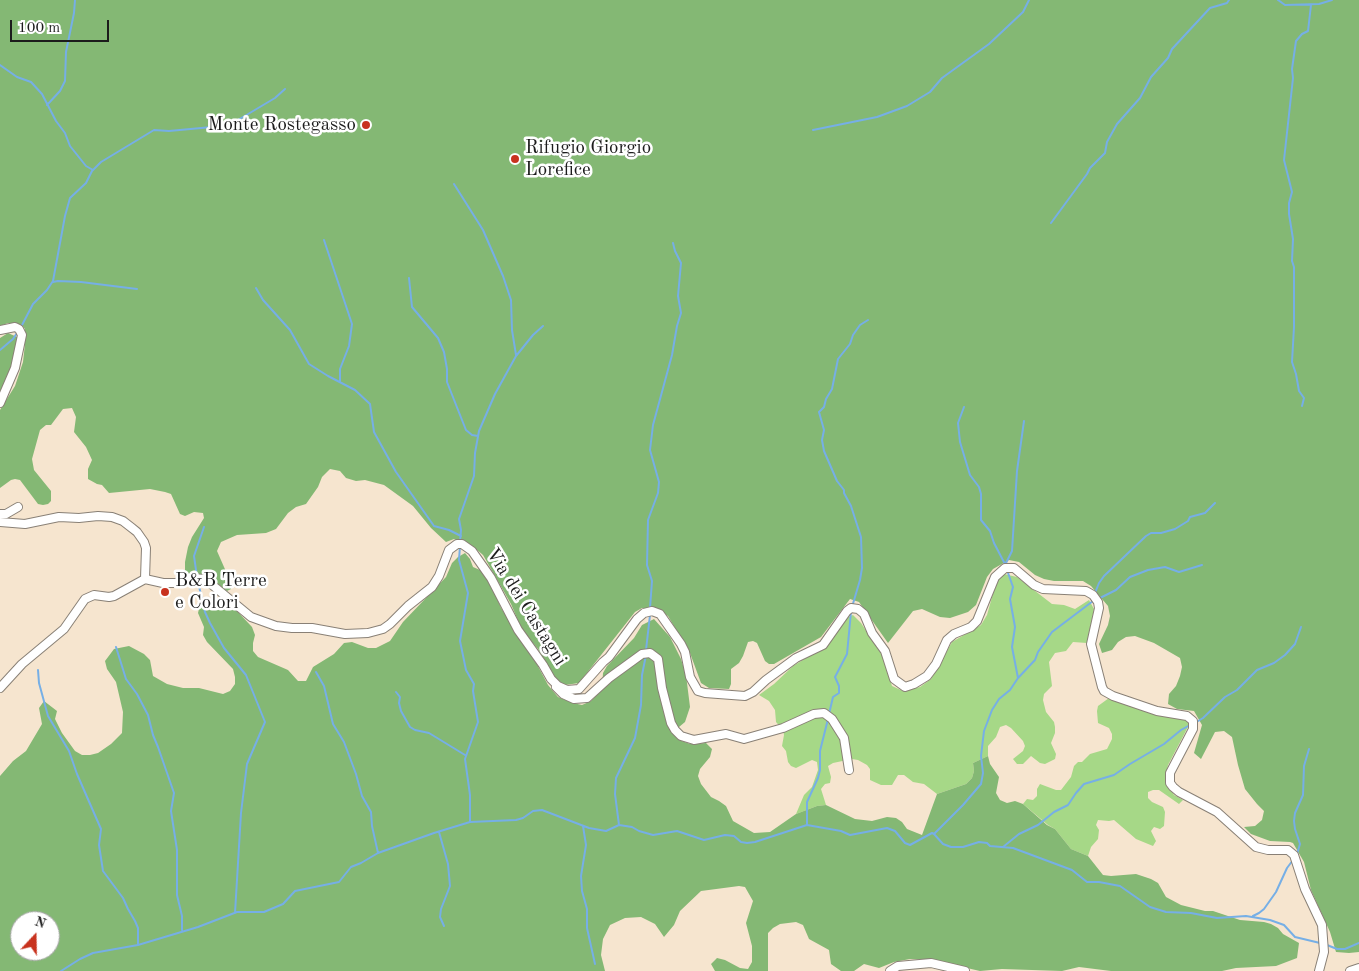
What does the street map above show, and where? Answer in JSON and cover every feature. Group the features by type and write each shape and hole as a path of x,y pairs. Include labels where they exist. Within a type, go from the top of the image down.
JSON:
{"street":[{"path":"0,330 15,327 19,329 22,335 15,368 0,402"},
{"path":"0,514 6,514 18,507"},
{"path":"0,522 25,524 59,517 112,517 137,532 146,548 145,579 114,596 94,595 85,599 64,629 22,664 0,688"},
{"name":"Via dei Castagni","path":"145,579 164,583 176,583 191,578 205,579 251,617 276,626 312,628 345,634 368,634 383,629 390,624 432,587 439,576 449,550 457,544 462,544 472,551 491,578 518,630 551,679 558,686 568,690 579,689 609,657 637,619 644,612 652,611 660,614 681,644 685,652 690,677 698,691 747,696 796,658 823,645 847,611 856,608 864,614 872,633 885,652 894,679 905,687 927,676 936,664 947,640 954,634 971,627 977,620 995,577 1004,568 1014,568 1034,585 1043,589 1081,590 1090,593 1098,602 1099,608 1091,644 1104,690 1113,696 1157,711 1187,716 1193,721 1193,729 1170,773 1170,783 1173,787 1178,792 1217,812 1256,847 1268,850 1288,850 1294,855 1305,889 1322,925 1324,952 1319,971"},
{"path":"551,679 563,694 574,699 583,700 642,654 650,653 658,660 662,688 671,723 679,735 692,740 726,734 744,739 782,728 814,714 824,714 832,718 844,738 849,770"},
{"path":"890,971 898,966 931,963 965,971"},
{"path":"1350,971 1359,968"}],"green space":[{"path":"0,0 1359,0 1359,952 1336,952 1330,932 1311,890 1304,862 1293,843 1270,841 1251,834 1244,827 1255,826 1262,820 1264,811 1245,789 1232,737 1224,731 1215,732 1201,759 1194,753 1202,725 1194,711 1177,709 1168,704 1169,694 1176,686 1180,676 1182,667 1180,658 1154,643 1135,636 1126,637 1118,642 1112,650 1102,653 1099,644 1108,625 1110,616 1108,606 1091,586 1083,581 1044,579 1035,575 1019,562 1009,560 993,569 987,577 976,605 968,612 950,618 940,617 922,609 913,611 888,643 859,602 850,599 821,637 774,664 769,664 765,661 757,643 753,641 748,642 739,663 731,669 729,689 709,688 701,683 690,653 668,616 655,608 642,608 635,612 579,683 565,685 556,679 538,649 522,630 511,604 483,555 475,548 454,539 446,542 431,528 413,506 384,485 365,480 356,481 346,478 340,471 330,469 322,477 318,487 306,504 296,507 288,513 276,529 266,533 237,535 221,542 217,551 231,583 231,589 227,591 207,577 198,574 189,575 185,572 188,547 204,518 203,513 194,512 185,516 180,514 171,494 165,492 150,489 109,493 102,485 88,479 88,469 92,460 86,447 74,432 76,417 72,408 63,409 51,425 46,425 40,430 32,459 34,470 51,491 51,501 48,504 38,504 20,480 11,480 0,488 0,410 15,386 23,362 25,329 22,325 8,323 0,326"},
{"path":"8,333 17,337 18,341 11,367 0,395 0,338"},
{"path":"465,553 473,567 480,570 489,581 501,608 532,655 548,685 558,697 573,703 582,705 591,701 602,690 603,673 607,666 634,638 642,625 654,619 670,637 681,659 686,675 690,707 685,722 679,727 675,736 690,744 706,743 712,749 710,757 700,769 698,776 701,784 711,797 726,806 733,821 754,833 770,832 796,814 817,806 826,805 855,819 872,821 887,817 896,818 907,829 922,835 937,794 966,784 972,778 974,771 973,763 988,756 990,764 999,777 996,793 1000,800 1007,803 1015,801 1023,804 1047,825 1055,829 1071,849 1088,856 1103,875 1136,874 1158,883 1166,897 1181,905 1213,911 1240,920 1271,924 1283,934 1299,943 1297,958 1276,966 1236,968 1222,971 1111,971 1079,967 1062,971 1002,969 980,971 932,960 910,959 894,962 879,968 864,964 854,971 841,971 831,964 829,950 809,939 803,925 796,922 780,924 768,933 768,971 715,971 711,964 717,958 740,968 748,969 752,962 752,946 746,923 753,901 745,887 739,886 701,891 680,911 674,925 664,937 655,924 641,917 625,918 610,925 603,939 601,955 605,971 0,971 0,776 13,761 26,751 42,724 39,708 44,701 57,711 55,719 75,751 82,755 98,753 122,733 123,712 116,682 107,669 105,661 114,649 129,646 144,654 150,660 153,676 167,684 183,688 199,688 223,694 230,691 235,684 233,669 207,642 203,635 204,627 198,613 200,605 206,600 214,598 236,610 252,627 255,635 253,651 258,657 288,670 298,681 306,681 313,667 334,654 344,643 352,642 368,648 376,648 390,641 403,622 446,577 452,563"},
{"path":"1004,574 1017,577 1052,604 1064,605 1075,609 1089,600 1094,609 1087,643 1073,642 1066,651 1055,653 1049,662 1052,686 1044,694 1043,700 1046,712 1054,722 1055,733 1051,743 1056,754 1055,759 1045,764 1040,763 1031,756 1023,764 1017,764 1013,759 1023,751 1025,746 1023,741 1006,725 1000,727 996,737 988,746 988,756 973,763 974,771 972,778 966,784 937,794 924,784 913,782 904,775 898,775 892,785 881,785 870,780 870,769 867,765 852,759 828,766 831,777 830,783 825,784 821,789 826,805 817,806 796,814 804,795 812,787 818,770 817,762 812,760 796,768 791,766 788,762 786,751 782,746 784,735 783,730 776,722 775,710 769,701 759,695 793,666 826,646 846,618 853,615 861,623 882,655 892,686 903,691 920,687 931,679 952,642 981,625 987,615 999,578"},
{"path":"1109,698 1146,710 1186,719 1190,723 1168,765 1165,780 1174,795 1183,800 1179,804 1159,790 1148,792 1148,798 1163,807 1165,812 1164,826 1160,829 1154,827 1151,831 1156,841 1153,846 1136,839 1114,820 1098,820 1096,825 1099,830 1098,839 1091,847 1088,856 1071,849 1055,829 1023,804 1027,799 1033,800 1037,796 1037,789 1040,784 1061,790 1071,777 1074,766 1078,762 1082,762 1090,754 1107,749 1112,739 1112,734 1109,728 1098,723 1097,711 1098,706"}],"waterway":[{"path":"47,105 60,91 65,81 66,52 75,0"},
{"path":"813,130 877,117 907,106 930,92 942,78 989,44 1023,12 1029,0"},
{"path":"1051,223 1090,168 1105,153 1107,142 1117,124 1140,98 1151,77 1168,58 1172,49 1210,8 1227,3 1229,0"},
{"path":"1278,0 1285,5 1319,4 1332,0"},
{"path":"1302,406 1304,398 1299,391 1292,362 1294,267 1292,261 1293,239 1289,214 1292,192 1284,160 1296,41 1302,34 1308,31 1311,5"},
{"path":"0,65 17,77 31,82 42,94 56,121 65,133 70,146 86,166 93,170"},
{"path":"21,327 33,304 53,281 70,198 86,183 92,171 101,162 154,130 169,131 212,127 238,120 275,98 285,89"},
{"path":"454,184 483,230 503,276 511,300 512,330 516,355"},
{"path":"324,240 352,324 349,346 340,369 340,382"},
{"path":"650,608 652,581 647,565 648,520 658,493 659,482 650,450 653,425 681,313 678,296 681,263 673,243"},
{"path":"409,278 412,307 438,338 444,352 447,382 466,430 472,435 478,436"},
{"path":"53,282 81,282 137,289"},
{"path":"256,288 263,300 290,330 309,364 355,390 370,404 374,432 396,472 434,526 461,536"},
{"path":"852,607 862,568 861,537 851,506 844,490 837,481 824,451 822,440 824,430 819,412 824,407 832,389 838,359 850,344 853,335 860,325 868,320"},
{"path":"460,542 461,530 459,519 474,476 475,453 479,431 495,394 516,356 543,326"},
{"path":"0,350 17,333"},
{"path":"964,407 958,423 960,442 970,475 979,487 981,494 981,520 990,531 1006,566"},
{"path":"1005,565 1012,551 1017,471 1024,421"},
{"path":"1095,593 1104,576 1146,536 1151,533 1161,533 1175,529 1188,521 1190,517 1205,513 1215,503"},
{"path":"197,577 194,556 204,527"},
{"path":"460,546 459,560 468,593 460,641 466,670 474,684 473,691 478,722 465,759 470,795 470,822"},
{"path":"1100,598 1116,590 1130,577 1148,570 1165,567 1179,572 1202,565"},
{"path":"1007,570 1013,587 1010,599 1015,627 1012,647 1018,678"},
{"path":"198,582 205,612 210,623 224,648 246,675 265,722 247,764 241,813 235,913"},
{"path":"61,971 93,953 138,945 198,927 237,912 264,912 283,904 295,891 339,882 351,867 378,853 434,833 470,822 516,820 523,818 533,811 542,810 589,828 606,831 619,825 632,827 653,835 677,831 704,840 725,835 734,836 741,842 747,843 807,825 841,831 850,835 887,828 895,831 905,843 910,845 932,833 934,834 981,784 983,773 981,756 984,731 992,710 999,699 1010,690 1018,678 1035,660 1038,652 1052,632 1093,601"},
{"path":"829,714 833,697 839,693 839,686 835,677 847,654 851,612"},
{"path":"646,650 650,615"},
{"path":"1195,723 1225,697 1237,690 1257,670 1274,663 1285,655 1295,644 1301,627"},
{"path":"116,647 126,679 137,694 148,715 153,735 174,793 171,811 177,850 177,895 182,916 182,930"},
{"path":"619,825 615,794 616,778 635,738 641,705 642,675 646,655"},
{"path":"38,670 39,683 48,716 69,751 101,829 99,845 103,871 123,898 135,921 138,928 138,945"},
{"path":"316,672 324,686 333,724 344,742 362,796 371,812 378,853"},
{"path":"396,692 400,697 401,711 410,727 429,733 465,755"},
{"path":"807,825 807,802 818,778 820,751 828,719"},
{"path":"1003,847 1019,834 1038,825 1054,812 1068,805 1084,784 1114,775 1164,744 1190,725"},
{"path":"1297,854 1300,844 1294,821 1295,813 1303,795 1304,766 1309,749"},
{"path":"583,826 586,845 581,876 582,891 587,909 587,928 595,964"},
{"path":"439,832 448,864 450,886 441,909 440,917 444,926"},
{"path":"934,834 943,844 951,847 963,847 979,842 987,843 990,846 1013,848 1072,870 1087,882 1120,886 1150,907 1166,912 1191,913 1217,918 1246,916 1270,920 1284,925 1295,937 1320,943"},
{"path":"1253,916 1264,909 1276,892 1287,868 1293,860"},
{"path":"1327,945 1337,949 1345,949 1359,943"}],"place":[{"name":"Monte Rostegasso","path":"366,125"},
{"name":"Rifugio Giorgio Lorefice","path":"515,159"},
{"name":"B&B Terre e Colori","path":"165,592"}]}
